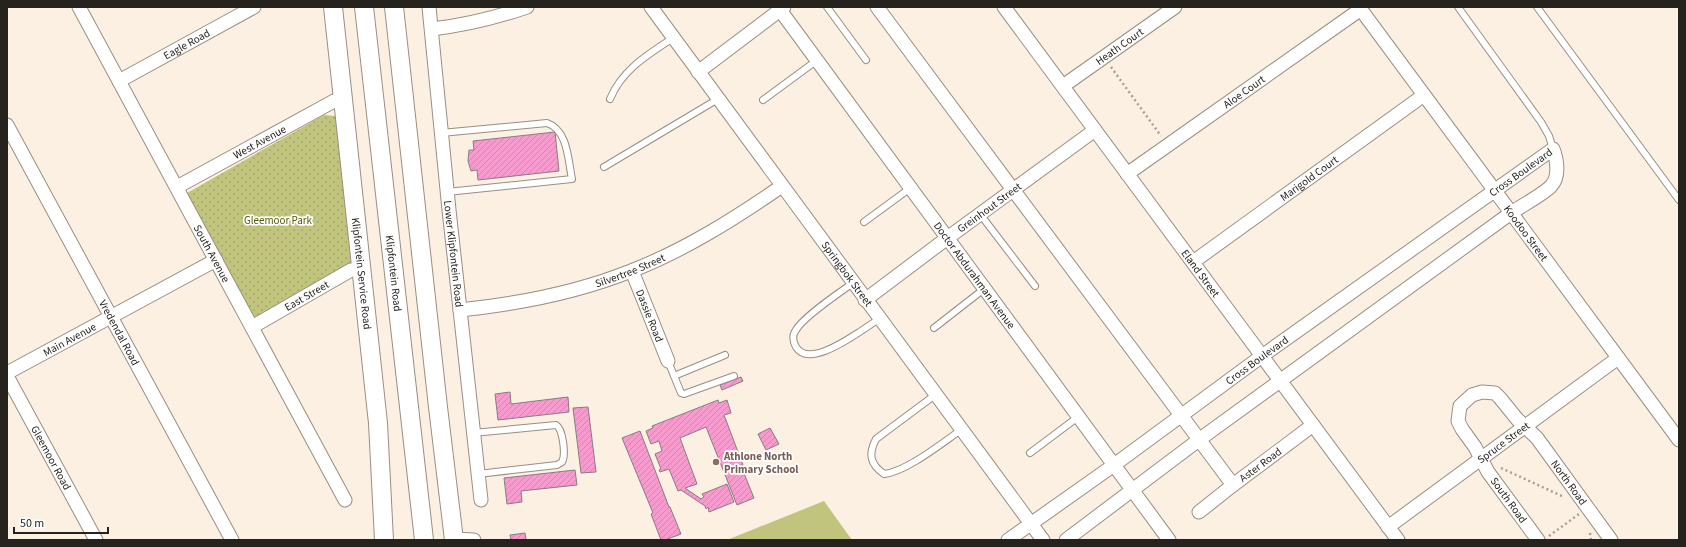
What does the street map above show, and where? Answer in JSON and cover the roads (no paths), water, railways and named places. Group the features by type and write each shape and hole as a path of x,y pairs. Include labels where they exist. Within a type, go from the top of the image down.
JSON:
{"main road":[{"name":"Klipfontein Service Road","path":"333,7 380,438 384,540"},
{"name":"Klipfontein Road","path":"364,7 424,540"},
{"path":"394,7 438,407 449,540"}],"street":[{"name":"South Avenue","path":"79,7 345,500"},
{"name":"Eagle Road","path":"119,81 254,7"},
{"name":"Lower Klipfontein Road","path":"429,7 447,192 481,500"},
{"path":"432,29 469,24 527,7"},
{"name":"Springbok Street","path":"651,7 879,320 1042,540"},
{"path":"877,7 1182,415"},
{"name":"Eland Street","path":"1004,7 1398,540"},
{"name":"Heath Court","path":"1063,86 1175,7"},
{"name":"Koodoo Street","path":"1360,8 1679,440"},
{"name":"Aloe Court","path":"1127,174 1360,8"},
{"path":"698,72 782,9"},
{"name":"Doctor Abdurahman Avenue","path":"782,9 816,61 1169,540"},
{"name":"Marigold Court","path":"1192,262 1424,95"},
{"name":"West Avenue","path":"177,187 334,101 344,100"},
{"name":"Vredendal Road","path":"7,125 112,316 232,540"},
{"name":"Greinhout Street","path":"865,300 1095,130"},
{"name":"Cross Boulevard","path":"1008,540 1114,466 1262,356 1553,149 1557,164 1556,175 1552,186 1512,213 1281,382 1200,439 1066,540"},
{"name":"Silvertree Street","path":"460,310 500,306 541,298 605,281 632,271 701,238 782,186"},
{"name":"Main Avenue","path":"7,373 216,260"},
{"name":"East Street","path":"252,326 351,270 362,269"},
{"name":"Dassie Road","path":"632,271 668,361"},
{"name":"Spruce Street","path":"1388,527 1618,358"},
{"name":"Gleemoor Road","path":"7,376 96,540"},
{"name":"North Road","path":"1481,459 1458,421 1460,406 1465,400 1482,392 1495,393 1517,419 1536,438 1611,540"},
{"name":"Aster Road","path":"1182,415 1233,485 1312,425"},
{"name":"South Road","path":"1481,459 1488,472 1538,540"},
{"path":"1199,512 1233,485"},
{"path":"449,540 474,540"}],"lane":[{"path":"827,7 866,60"},
{"path":"1458,7 1541,122 1549,136 1553,149"},
{"path":"1537,7 1679,200"},
{"path":"610,99 617,84 624,75 636,64 673,38"},
{"path":"763,100 816,61"},
{"path":"604,167 718,99"},
{"path":"442,133 547,123 553,125 558,129 563,139 572,179 447,192"},
{"path":"864,222 909,188"},
{"path":"980,214 1035,286"},
{"path":"853,283 803,321 795,330 793,337 794,344 797,349 803,354 810,355 822,352 857,334 879,320"},
{"path":"934,328 984,289"},
{"path":"674,376 725,355"},
{"path":"668,361 681,393 684,394 734,376"},
{"path":"935,395 876,440 871,448 870,456 874,465 884,474 891,473 924,455 961,430"},
{"path":"1030,453 1078,417"},
{"path":"473,433 556,425 560,428 563,450 564,459 557,465 478,474"}],"place":[{"name":"Athlone North Primary School","path":"716,462"}],"park label":[{"name":"Gleemoor Park","path":"278,220"}]}
